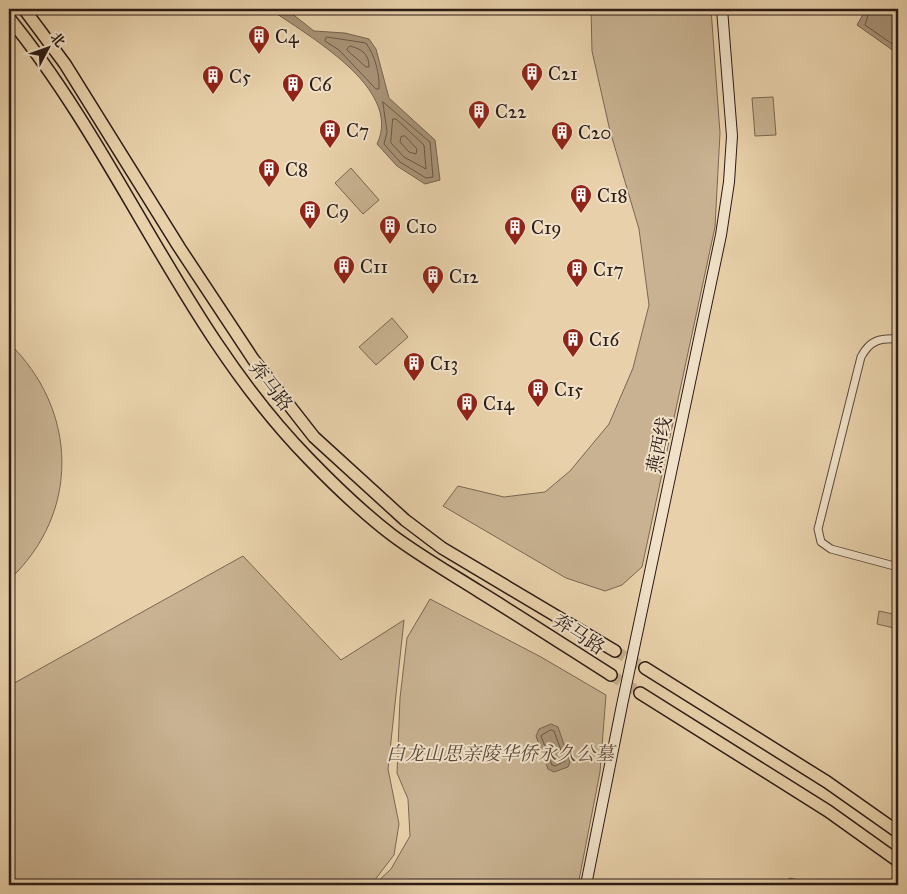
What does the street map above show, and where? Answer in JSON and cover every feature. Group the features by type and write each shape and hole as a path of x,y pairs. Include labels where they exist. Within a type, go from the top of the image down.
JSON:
{"main road":[{"name":"奔马路","path":"24,9 65,64 179,247 253,360 314,437 405,520 442,548 615,651"},
{"name":"燕西线","path":"586,885 730,182 732,136 722,9"},
{"name":"奔马路","path":"9,18 49,71 206,325 240,375 307,457 390,533 429,561 611,675"},
{"path":"645,668 826,782 898,832"},
{"path":"640,693 828,811 898,861"}],"street":[{"path":"898,339 884,338 873,342 861,357 818,529 821,542 831,549 898,567"}],"green space":[{"path":"591,9 711,9 720,133 715,227 642,567 622,585 605,591 566,578 443,506 458,486 504,497 545,492 570,471 609,424 633,368 649,305 639,229 610,131 592,51"},
{"path":"773,97 776,135 755,136 752,98"},
{"path":"351,168 379,200 363,214 335,183"},
{"path":"392,318 408,337 376,365 359,347"},
{"path":"9,343 32,370 48,399 58,430 62,462 59,493 49,524 33,553 9,580"},
{"path":"243,556 341,660 404,620 388,769 399,824 394,855 374,881 366,885 9,885 9,686"},
{"name":"白龙山思亲陵华侨永久公墓","path":"430,599 541,657 606,695 600,772 578,885 374,885 391,869 410,836 408,799 397,773 400,698 407,638"},
{"path":"879,611 898,615 898,629 877,624"},
{"path":"790,878 819,885 778,885"}],"water":[{"path":"270,9 286,9 314,31 345,33 369,39 376,49 389,98 435,140 440,180 425,184 397,166 377,144 382,123 377,103 365,84 327,48"},
{"path":"866,9 898,9 898,54 857,25"},
{"path":"551,724 558,727 570,762 568,767 554,772 548,769 536,736 539,729"}],"tunnel":[{"path":"615,651 645,668"},
{"path":"611,675 640,693"}],"place":[{"name":"C4","path":"259,55"},
{"name":"C21","path":"532,92"},
{"name":"C5","path":"213,95"},
{"name":"C6","path":"293,103"},
{"name":"C22","path":"479,130"},
{"name":"C7","path":"330,149"},
{"name":"C20","path":"562,151"},
{"name":"C8","path":"269,188"},
{"name":"C18","path":"581,214"},
{"name":"C9","path":"310,230"},
{"name":"C10","path":"390,245"},
{"name":"C19","path":"515,246"},
{"name":"C11","path":"344,285"},
{"name":"C17","path":"577,288"},
{"name":"C12","path":"433,295"},
{"name":"C16","path":"573,358"},
{"name":"C13","path":"414,382"},
{"name":"C15","path":"538,408"},
{"name":"C14","path":"467,422"}]}
